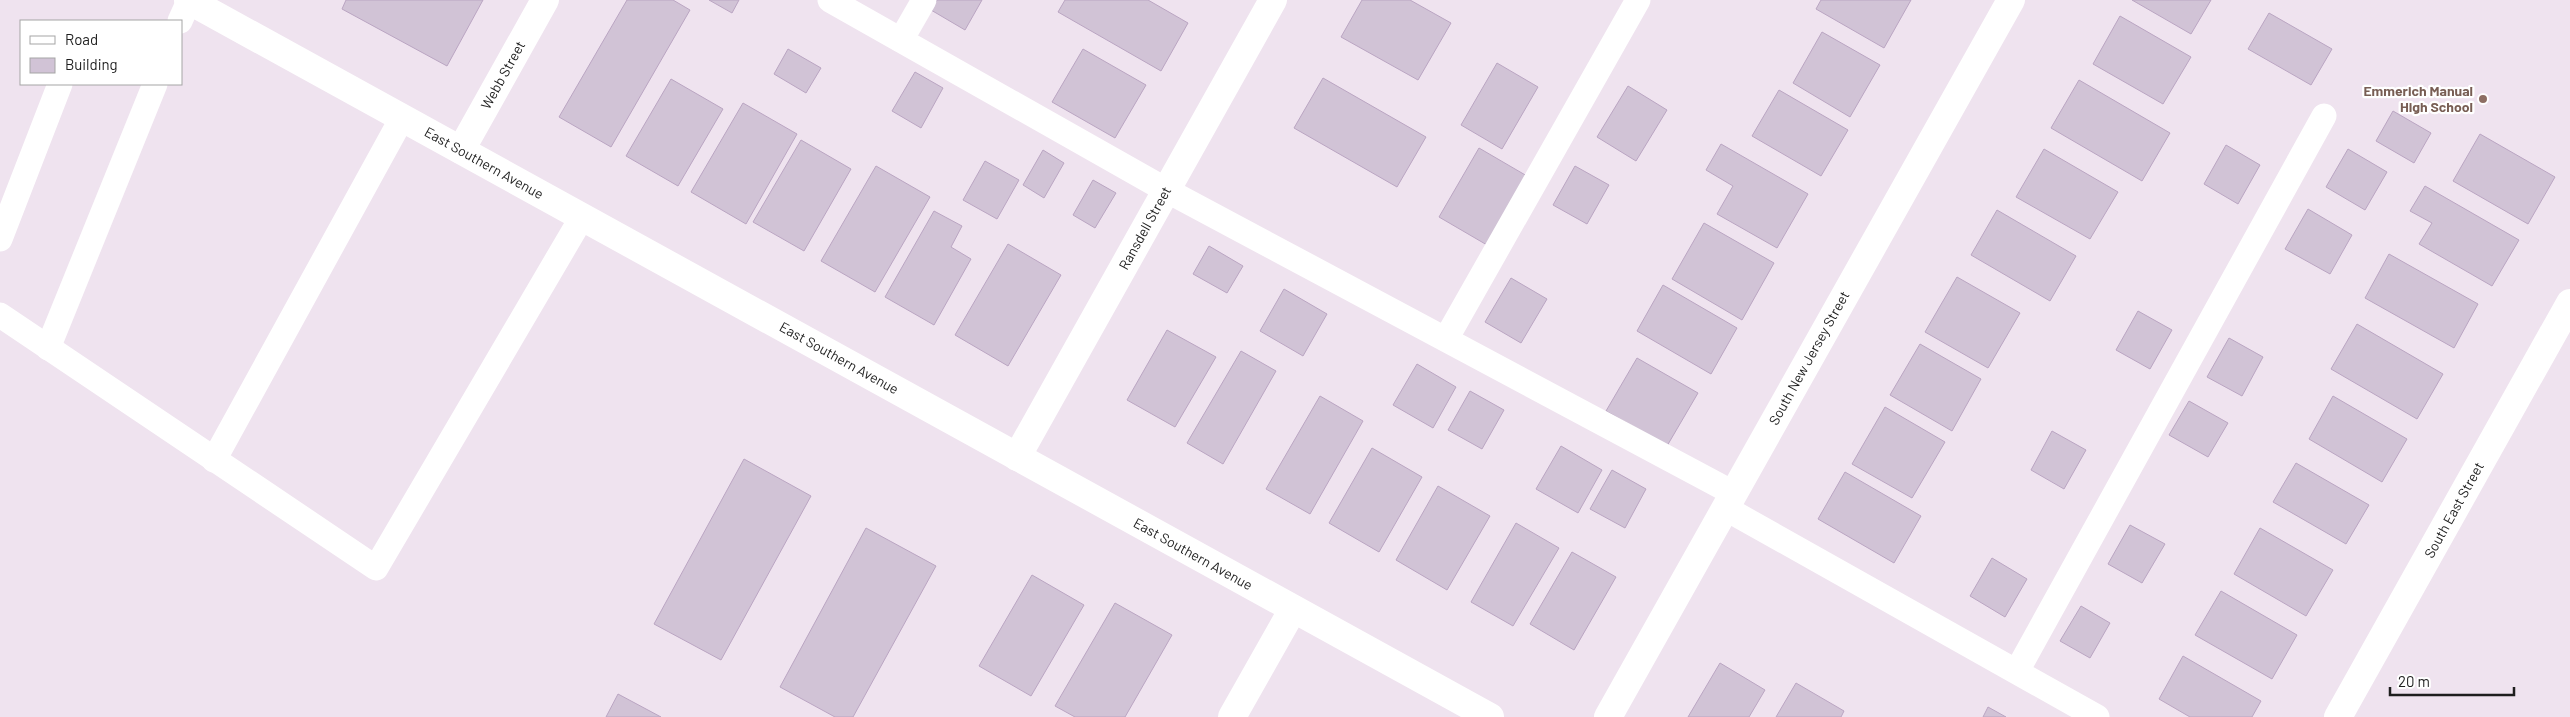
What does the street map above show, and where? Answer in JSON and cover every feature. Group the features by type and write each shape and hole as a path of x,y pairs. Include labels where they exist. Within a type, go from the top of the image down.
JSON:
{"street":[{"name":"East Southern Avenue","path":"188,0 1490,717"},
{"name":"Webb Street","path":"461,150 545,0"},
{"name":"Ransdell Street","path":"1017,457 1273,0"},
{"name":"South New Jersey Street","path":"1608,717 2011,0"},
{"name":"South East Street","path":"2338,717 2570,303"},
{"path":"1232,717 1293,609"}],"lane":[{"path":"180,20 188,0"},
{"path":"830,0 1166,190 1446,339 1729,500 2098,717"},
{"path":"901,40 924,0"},
{"path":"1446,339 1638,0"},
{"path":"0,239 60,85"},
{"path":"48,348 155,85"},
{"path":"2018,671 2324,116"},
{"path":"214,460 402,118"},
{"path":"0,315 376,568 582,217"}],"building":[{"path":"346,0 483,0 447,66 342,9"},
{"path":"627,0 673,0 690,10 611,147 559,117"},
{"path":"709,0 739,0 732,13"},
{"path":"937,0 982,0 965,30 931,10"},
{"path":"1065,0 1148,0 1188,23 1161,71 1058,12"},
{"path":"1362,0 1410,0 1451,23 1418,80 1341,37"},
{"path":"1821,0 1911,0 1884,48 1816,9"},
{"path":"2132,0 2211,0 2191,34"},
{"path":"2269,13 2332,49 2311,85 2248,49"},
{"path":"2120,16 2191,57 2163,104 2093,64"},
{"path":"1822,32 1880,65 1850,117 1793,83"},
{"path":"788,49 821,68 806,93 774,74"},
{"path":"1083,49 1146,85 1115,138 1052,102"},
{"path":"1497,63 1538,87 1502,149 1461,125"},
{"path":"915,72 943,88 921,128 892,111"},
{"path":"1323,78 1426,137 1397,187 1294,128"},
{"path":"671,79 723,109 678,186 626,156"},
{"path":"2079,80 2170,133 2142,181 2051,128"},
{"path":"1628,86 1667,110 1636,161 1597,137"},
{"path":"1779,90 1848,130 1821,176 1752,136"},
{"path":"743,103 797,134 746,224 691,192"},
{"path":"2393,111 2431,133 2414,163 2376,141"},
{"path":"2480,134 2555,177 2528,224 2453,181"},
{"path":"801,140 851,169 804,251 753,222"},
{"path":"1721,144 1808,194 1777,248 1717,214 1733,186 1706,170"},
{"path":"2226,145 2260,165 2238,204 2204,184"},
{"path":"1479,148 1527,176 1487,245 1439,217"},
{"path":"2044,149 2118,192 2090,239 2016,197"},
{"path":"2348,149 2387,172 2365,210 2326,187"},
{"path":"1043,150 1064,163 1044,198 1023,185"},
{"path":"985,161 1019,180 997,219 963,200"},
{"path":"876,166 930,197 875,292 821,261"},
{"path":"1575,166 1609,185 1587,224 1553,205"},
{"path":"1093,180 1116,193 1095,228 1073,215"},
{"path":"2425,186 2519,240 2492,286 2419,244 2432,223 2410,211"},
{"path":"2308,209 2352,235 2330,274 2285,249"},
{"path":"1997,210 2076,256 2050,301 1971,255"},
{"path":"934,211 962,226 951,247 971,259 934,325 885,297"},
{"path":"1704,223 1774,263 1742,320 1672,279"},
{"path":"1008,244 1061,275 1008,366 955,335"},
{"path":"1209,246 1243,266 1227,293 1193,274"},
{"path":"2389,254 2478,304 2454,348 2365,298"},
{"path":"1957,277 2020,313 1988,368 1925,332"},
{"path":"1511,278 1547,299 1521,343 1485,322"},
{"path":"1663,285 1737,328 1711,374 1637,331"},
{"path":"1284,289 1327,314 1303,356 1260,331"},
{"path":"2138,311 2172,330 2150,369 2116,350"},
{"path":"2357,324 2443,374 2417,419 2331,369"},
{"path":"1167,330 1216,357 1175,427 1127,400"},
{"path":"2229,338 2263,357 2242,396 2207,377"},
{"path":"1920,344 1981,379 1952,431 1890,395"},
{"path":"1241,351 1276,371 1223,464 1187,443"},
{"path":"1637,358 1698,393 1667,446 1606,411"},
{"path":"1417,364 1456,387 1433,428 1393,405"},
{"path":"1470,391 1504,410 1482,449 1448,430"},
{"path":"1320,396 1363,421 1310,514 1266,489"},
{"path":"2333,396 2407,439 2382,482 2309,439"},
{"path":"2189,401 2228,423 2208,457 2169,435"},
{"path":"1885,407 1945,442 1912,498 1852,464"},
{"path":"2052,431 2086,450 2064,489 2031,470"},
{"path":"1561,446 1602,470 1578,513 1536,489"},
{"path":"1372,448 1422,477 1379,552 1329,523"},
{"path":"744,459 811,496 721,660 654,624"},
{"path":"2296,463 2369,505 2346,544 2273,502"},
{"path":"1612,470 1646,489 1625,528 1590,509"},
{"path":"1845,472 1921,516 1894,563 1818,519"},
{"path":"1438,486 1490,516 1447,590 1396,560"},
{"path":"1516,523 1559,548 1513,626 1471,602"},
{"path":"2130,525 2165,544 2142,583 2108,564"},
{"path":"866,528 936,566 853,717 835,717 780,687"},
{"path":"2260,528 2333,570 2306,616 2234,574"},
{"path":"1572,552 1616,577 1574,650 1530,624"},
{"path":"1992,558 2027,579 2005,617 1970,596"},
{"path":"1032,575 1084,605 1031,696 979,666"},
{"path":"2221,591 2297,635 2272,679 2195,635"},
{"path":"1115,603 1172,635 1125,717 1075,717 1055,706"},
{"path":"2081,606 2110,623 2090,658 2060,641"},
{"path":"2183,656 2261,701 2252,717 2190,717 2159,699"},
{"path":"1720,663 1765,690 1749,717 1688,717"},
{"path":"1796,683 1844,711 1841,717 1776,717"},
{"path":"618,694 661,717 606,717"},
{"path":"1988,707 2006,717 1983,717"}],"place":[{"name":"Emmerich Manual High School","path":"2483,99"}]}
